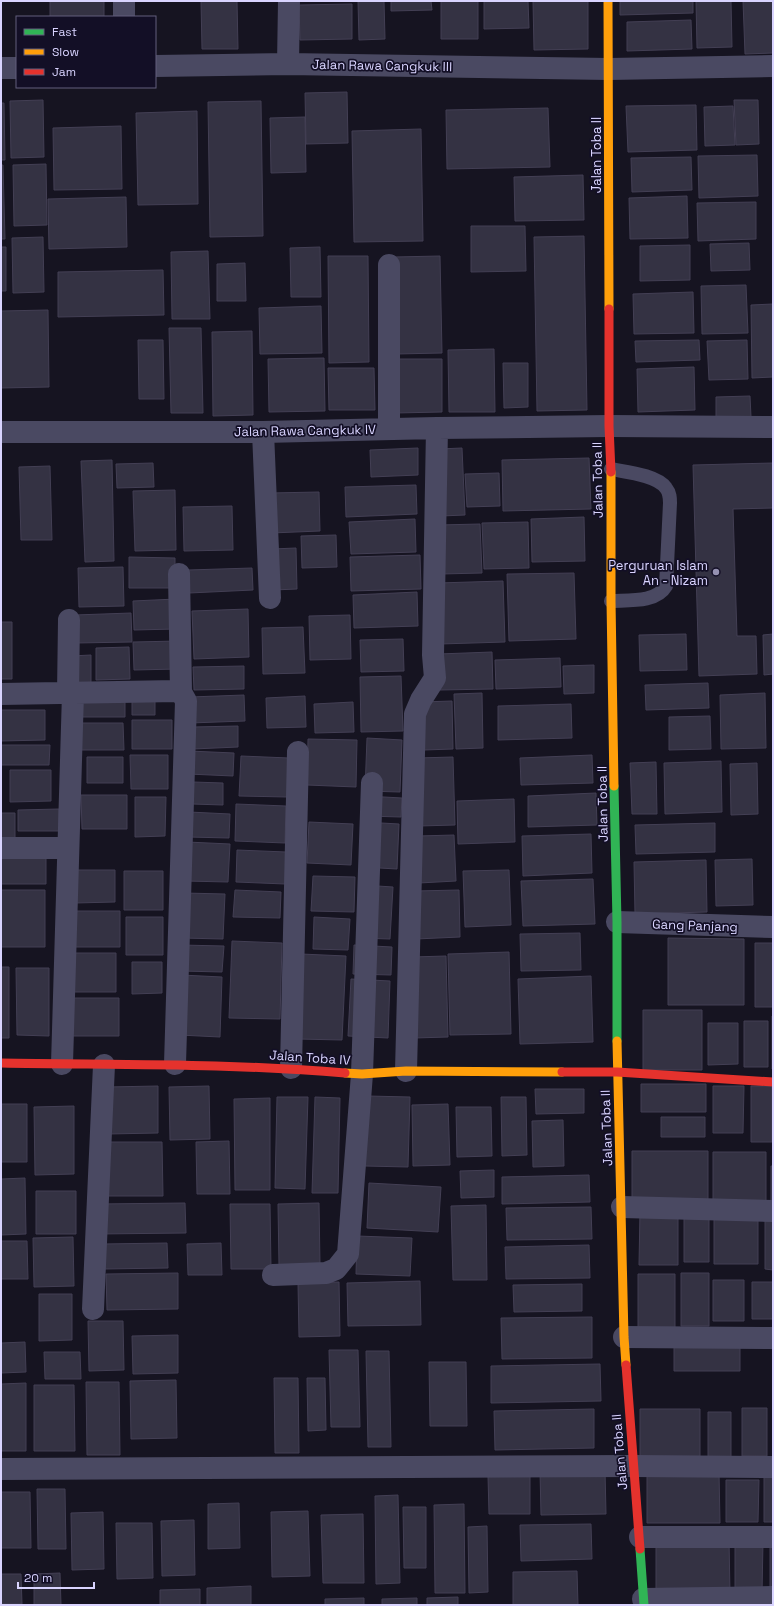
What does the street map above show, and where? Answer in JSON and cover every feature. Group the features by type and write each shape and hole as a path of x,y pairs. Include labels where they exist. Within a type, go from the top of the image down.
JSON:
{"street":[{"path":"124,1 124,16"},
{"path":"288,64 289,1"},
{"name":"Jalan Toba II","path":"608,1 609,426 611,469 617,922 616,1072 622,1207 624,1337 644,1602"},
{"name":"Jalan Rawa Cangkuk III","path":"156,66 288,64 609,69 773,66"},
{"path":"1,68 16,68"},
{"path":"389,265 389,429"},
{"name":"Jalan Rawa Cangkuk IV","path":"1,432 263,432 609,426 773,427"},
{"path":"406,1071 415,714 421,700 435,678 433,655 437,428"},
{"path":"263,432 270,598"},
{"path":"175,1064 186,701 181,692 179,574"},
{"path":"62,1064 68,848 70,693 69,620"},
{"path":"1,694 181,692"},
{"path":"291,1068 298,752"},
{"path":"273,1275 326,1273 336,1269 348,1254 362,1074 372,783"},
{"path":"1,848 68,848"},
{"name":"Gang Panjang","path":"617,922 773,927"},
{"name":"Jalan Toba IV","path":"1,1063 104,1065 175,1064 291,1068 362,1074 406,1071 616,1072 773,1082"},
{"path":"93,1309 104,1065"},
{"path":"622,1207 773,1211"},
{"path":"624,1337 773,1338"},
{"path":"1,1469 633,1466 773,1467"},
{"path":"640,1537 773,1537"},
{"path":"644,1602 773,1597"}],"lane":[{"path":"611,469 641,475 663,484 669,494 670,503 666,586 663,591 654,597 637,600 612,601"}],"building":[{"path":"50,1 104,1 104,16 50,16"},
{"path":"201,1 237,1 238,49 202,49"},
{"path":"358,1 384,1 385,39 359,40"},
{"path":"391,1 431,1 432,10 391,11"},
{"path":"441,1 478,1 478,39 441,39"},
{"path":"484,1 528,1 529,28 484,29"},
{"path":"533,1 588,1 588,49 534,50"},
{"path":"620,1 693,1 693,13 620,15"},
{"path":"696,1 731,1 732,47 697,48"},
{"path":"743,1 773,1 773,53 745,54"},
{"path":"352,4 352,39 300,40 299,5"},
{"path":"691,20 692,49 627,51 627,22"},
{"path":"347,92 348,143 306,144 305,93"},
{"path":"43,100 44,157 11,158 10,101"},
{"path":"734,100 758,100 759,144 736,145"},
{"path":"261,101 263,236 210,237 208,102"},
{"path":"1,103 4,103 5,160 1,160"},
{"path":"696,105 697,150 628,152 626,106"},
{"path":"733,106 735,145 705,146 704,107"},
{"path":"548,108 550,167 447,169 446,110"},
{"path":"197,111 198,204 138,205 136,113"},
{"path":"305,117 306,172 271,173 270,118"},
{"path":"121,126 122,189 54,190 53,128"},
{"path":"421,129 423,241 354,242 352,131"},
{"path":"757,155 758,196 699,198 698,156"},
{"path":"691,157 692,190 632,192 631,158"},
{"path":"46,164 47,225 14,226 13,165"},
{"path":"1,165 3,165 5,239 1,239"},
{"path":"583,175 584,220 515,221 514,177"},
{"path":"687,196 688,238 630,239 629,198"},
{"path":"126,197 127,247 49,249 48,199"},
{"path":"756,202 756,239 698,241 697,203"},
{"path":"471,226 525,226 526,271 471,272"},
{"path":"584,236 587,410 537,411 534,237"},
{"path":"43,237 44,292 13,293 12,238"},
{"path":"749,243 750,270 711,271 710,244"},
{"path":"690,245 690,280 640,281 640,246"},
{"path":"1,247 6,247 6,291 1,291"},
{"path":"320,247 321,297 291,297 290,248"},
{"path":"208,251 210,319 172,319 171,252"},
{"path":"328,256 368,256 369,362 329,363"},
{"path":"440,256 442,353 396,354 394,257"},
{"path":"245,263 246,301 217,301 217,264"},
{"path":"163,270 164,315 58,317 58,272"},
{"path":"746,285 748,333 702,334 701,286"},
{"path":"693,292 694,333 634,334 633,294"},
{"path":"773,304 773,377 752,378 751,305"},
{"path":"321,306 322,353 260,354 259,308"},
{"path":"48,310 49,387 1,388 1,311"},
{"path":"169,328 201,328 203,413 171,413"},
{"path":"252,331 253,415 213,416 212,332"},
{"path":"138,340 163,340 164,399 139,399"},
{"path":"699,340 700,360 636,362 635,341"},
{"path":"747,340 748,379 709,380 707,341"},
{"path":"494,349 495,412 449,412 448,350"},
{"path":"324,358 325,411 269,412 268,359"},
{"path":"395,359 442,359 442,412 395,413"},
{"path":"503,363 528,363 528,407 504,408"},
{"path":"694,367 695,410 638,412 637,369"},
{"path":"328,368 374,368 375,410 329,410"},
{"path":"750,396 751,417 716,418 716,397"},
{"path":"418,448 418,475 371,477 370,450"},
{"path":"462,448 465,515 441,516 439,449"},
{"path":"589,458 591,509 503,511 502,460"},
{"path":"112,460 114,561 85,562 81,461"},
{"path":"153,463 154,487 117,488 116,464"},
{"name":"Perguruan Islam An - Nizam","path":"773,463 773,508 733,509 737,636 756,636 757,674 699,676 693,465"},
{"path":"50,466 52,540 21,540 19,467"},
{"path":"499,473 500,506 467,507 465,474"},
{"path":"416,485 417,514 346,517 345,487"},
{"path":"175,490 176,550 135,551 133,491"},
{"path":"319,492 320,531 271,533 270,493"},
{"path":"232,506 233,550 184,551 183,507"},
{"path":"584,517 585,561 532,562 531,519"},
{"path":"415,519 416,552 351,554 349,522"},
{"path":"528,522 529,568 484,569 482,523"},
{"path":"480,524 482,573 441,574 439,525"},
{"path":"336,535 337,567 302,568 301,536"},
{"path":"296,548 297,589 273,590 272,549"},
{"path":"420,555 421,589 351,591 350,557"},
{"path":"129,557 175,558 175,588 129,588"},
{"path":"123,567 124,606 79,607 78,568"},
{"path":"252,568 253,590 189,593 188,570"},
{"path":"574,573 576,639 509,641 507,574"},
{"path":"503,581 505,642 440,644 438,583"},
{"path":"417,592 418,626 354,628 353,595"},
{"path":"176,599 176,629 134,630 133,601"},
{"path":"248,609 249,657 194,659 192,611"},
{"path":"131,613 132,642 76,643 75,615"},
{"path":"350,615 351,659 310,660 309,616"},
{"path":"1,622 12,622 12,679 1,679"},
{"path":"303,627 305,673 263,674 262,628"},
{"path":"686,634 687,670 640,671 639,635"},
{"path":"773,634 773,674 764,675 763,635"},
{"path":"403,639 404,671 361,672 360,640"},
{"path":"178,641 178,669 134,670 133,642"},
{"path":"129,647 130,679 96,680 96,648"},
{"path":"492,652 493,689 440,690 439,654"},
{"path":"91,655 91,684 72,685 71,656"},
{"path":"560,658 561,687 496,689 495,660"},
{"path":"594,665 594,693 564,694 563,666"},
{"path":"244,666 244,689 194,690 193,667"},
{"path":"401,676 403,731 361,732 360,677"},
{"path":"708,683 709,708 646,710 645,685"},
{"path":"132,693 155,693 155,715 132,715"},
{"path":"482,693 483,748 456,749 454,694"},
{"path":"765,693 766,748 721,749 720,695"},
{"path":"77,694 125,694 125,717 77,717"},
{"path":"244,695 245,721 190,723 190,697"},
{"path":"305,696 306,727 267,728 266,698"},
{"path":"452,701 453,749 424,750 422,702"},
{"path":"353,702 354,732 315,733 314,704"},
{"path":"571,704 572,738 498,740 498,706"},
{"path":"1,710 45,710 45,740 1,741"},
{"path":"710,716 711,749 669,750 669,717"},
{"path":"132,720 172,720 172,749 132,749"},
{"path":"75,723 123,723 124,750 75,750"},
{"path":"238,726 238,747 193,749 193,727"},
{"path":"367,738 402,740 400,792 365,791"},
{"path":"308,739 357,740 356,787 307,785"},
{"path":"1,745 50,745 49,765 1,765"},
{"path":"189,751 234,753 233,776 188,774"},
{"path":"130,755 168,755 168,789 131,789"},
{"path":"592,755 593,783 521,785 520,758"},
{"path":"241,756 289,758 287,797 239,796"},
{"path":"87,757 123,757 123,783 87,783"},
{"path":"453,757 455,825 419,826 417,758"},
{"path":"721,761 722,812 665,814 664,763"},
{"path":"656,762 657,814 632,814 630,763"},
{"path":"757,763 758,814 731,815 730,764"},
{"path":"10,770 51,770 51,801 10,802"},
{"path":"193,782 223,783 223,805 192,804"},
{"path":"596,793 597,825 528,827 528,796"},
{"path":"81,795 127,795 127,829 82,829"},
{"path":"366,796 402,798 401,817 366,816"},
{"path":"135,797 166,797 165,836 135,837"},
{"path":"514,799 515,842 458,844 457,801"},
{"path":"236,804 286,806 285,843 235,841"},
{"path":"59,809 59,831 18,831 18,810"},
{"path":"189,812 230,814 229,838 188,837"},
{"path":"1,813 15,813 15,841 1,841"},
{"path":"309,822 353,824 351,865 307,863"},
{"path":"364,822 399,824 397,869 362,867"},
{"path":"715,823 715,852 636,854 635,825"},
{"path":"591,834 592,873 523,876 522,836"},
{"path":"454,835 456,881 419,883 418,836"},
{"path":"187,842 230,844 228,882 185,881"},
{"path":"237,850 286,852 285,884 236,882"},
{"path":"1,855 46,855 46,884 1,884"},
{"path":"752,859 753,905 716,906 715,860"},
{"path":"706,860 707,912 635,914 634,862"},
{"path":"75,870 115,870 115,902 75,903"},
{"path":"509,870 511,925 465,927 463,871"},
{"path":"124,871 163,871 163,910 124,910"},
{"path":"313,876 355,877 354,912 311,911"},
{"path":"593,879 595,924 523,926 521,881"},
{"path":"362,885 393,887 390,939 360,938"},
{"path":"1,890 45,890 45,947 1,947"},
{"path":"235,890 281,892 280,918 233,917"},
{"path":"459,890 460,937 416,939 415,891"},
{"path":"184,893 225,894 223,939 182,938"},
{"path":"74,911 120,911 120,947 74,947"},
{"path":"126,917 163,917 163,955 126,955"},
{"path":"314,917 350,919 348,950 313,949"},
{"path":"580,933 581,970 521,971 520,934"},
{"path":"668,938 744,939 744,1005 668,1005"},
{"path":"232,941 282,943 280,1019 229,1018"},
{"path":"755,943 773,943 773,1007 755,1007"},
{"path":"181,945 224,946 222,972 181,971"},
{"path":"354,945 392,947 391,975 353,974"},
{"path":"509,952 511,1034 450,1035 448,954"},
{"path":"72,953 116,953 116,992 73,992"},
{"path":"301,954 346,956 342,1040 298,1039"},
{"path":"446,956 448,1037 414,1038 412,957"},
{"path":"132,962 162,962 162,993 132,994"},
{"path":"1,967 9,967 9,1038 1,1038"},
{"path":"16,968 49,968 49,1036 17,1035"},
{"path":"181,975 222,977 220,1037 179,1035"},
{"path":"591,976 593,1042 520,1044 518,979"},
{"path":"351,979 390,981 388,1038 348,1036"},
{"path":"72,998 119,998 119,1036 72,1036"},
{"path":"643,1010 702,1010 702,1070 643,1070"},
{"path":"773,1016 773,1069 772,1069"},
{"path":"744,1021 768,1021 768,1067 744,1067"},
{"path":"708,1023 738,1023 738,1064 708,1065"},
{"path":"641,1084 706,1084 706,1112 641,1112"},
{"path":"158,1086 158,1133 108,1134 107,1087"},
{"path":"209,1086 210,1139 170,1140 169,1087"},
{"path":"713,1086 744,1086 743,1133 713,1133"},
{"path":"751,1086 772,1086 772,1142 751,1142"},
{"path":"535,1089 584,1089 584,1113 536,1114"},
{"path":"368,1096 410,1097 408,1167 365,1166"},
{"path":"277,1097 308,1097 305,1189 275,1188"},
{"path":"315,1097 340,1098 338,1193 312,1193"},
{"path":"501,1097 526,1097 527,1155 502,1156"},
{"path":"270,1098 270,1190 235,1190 234,1099"},
{"path":"1,1104 27,1104 27,1162 1,1162"},
{"path":"448,1104 450,1165 413,1166 412,1105"},
{"path":"74,1106 74,1174 35,1175 34,1107"},
{"path":"456,1107 491,1107 492,1156 457,1157"},
{"path":"661,1117 705,1117 705,1137 661,1137"},
{"path":"563,1120 564,1166 533,1167 532,1121"},
{"path":"229,1141 230,1194 197,1194 196,1142"},
{"path":"106,1142 162,1142 163,1196 107,1196"},
{"path":"632,1151 708,1151 708,1201 632,1200"},
{"path":"713,1152 766,1152 766,1204 713,1204"},
{"path":"771,1166 773,1166 773,1205 771,1205"},
{"path":"494,1170 494,1197 461,1198 460,1171"},
{"path":"589,1175 590,1202 502,1204 502,1177"},
{"path":"25,1178 26,1234 1,1235 1,1179"},
{"path":"369,1183 441,1187 438,1232 367,1228"},
{"path":"36,1191 76,1191 76,1234 36,1234"},
{"path":"185,1203 186,1233 98,1234 98,1204"},
{"path":"319,1203 320,1265 279,1266 278,1204"},
{"path":"230,1204 270,1204 271,1269 231,1269"},
{"path":"486,1205 487,1280 453,1280 451,1206"},
{"path":"591,1207 592,1239 507,1240 506,1208"},
{"path":"640,1211 678,1211 678,1265 639,1265"},
{"path":"684,1211 709,1211 709,1262 684,1262"},
{"path":"714,1215 758,1215 758,1264 714,1264"},
{"path":"765,1217 773,1217 773,1270 765,1269"},
{"path":"357,1236 412,1238 410,1276 356,1274"},
{"path":"73,1237 74,1286 34,1287 33,1238"},
{"path":"1,1241 27,1241 28,1279 1,1279"},
{"path":"167,1243 168,1268 104,1269 103,1244"},
{"path":"221,1243 222,1275 188,1275 187,1244"},
{"path":"589,1245 590,1278 506,1279 505,1247"},
{"path":"178,1273 178,1309 107,1310 106,1274"},
{"path":"681,1273 709,1273 709,1326 681,1326"},
{"path":"638,1274 675,1274 675,1328 638,1328"},
{"path":"713,1280 744,1280 744,1321 713,1321"},
{"path":"420,1281 421,1325 348,1326 347,1283"},
{"path":"339,1282 340,1336 299,1337 298,1283"},
{"path":"752,1282 773,1282 773,1319 752,1319"},
{"path":"582,1284 582,1311 514,1312 513,1285"},
{"path":"39,1294 72,1294 72,1340 39,1341"},
{"path":"592,1317 592,1358 502,1359 501,1318"},
{"path":"88,1321 123,1321 124,1370 89,1371"},
{"path":"178,1335 178,1373 133,1374 132,1336"},
{"path":"25,1342 26,1372 1,1373 1,1343"},
{"path":"674,1343 740,1343 740,1371 674,1371"},
{"path":"329,1350 358,1350 360,1427 331,1427"},
{"path":"366,1351 389,1351 391,1447 368,1447"},
{"path":"44,1352 80,1352 81,1379 45,1379"},
{"path":"429,1362 466,1362 467,1426 430,1426"},
{"path":"600,1364 601,1401 491,1403 491,1366"},
{"path":"274,1378 298,1378 299,1453 275,1453"},
{"path":"307,1378 325,1378 326,1430 308,1431"},
{"path":"176,1380 177,1438 131,1439 130,1381"},
{"path":"86,1382 119,1382 120,1455 87,1455"},
{"path":"26,1383 26,1451 1,1451 1,1384"},
{"path":"34,1385 74,1385 75,1451 34,1451"},
{"path":"742,1408 767,1408 767,1456 742,1456"},
{"path":"594,1409 594,1448 495,1450 494,1411"},
{"path":"640,1409 700,1409 700,1461 640,1460"},
{"path":"708,1412 731,1412 731,1457 708,1457"},
{"path":"605,1470 606,1514 541,1515 540,1471"},
{"path":"647,1473 719,1473 720,1523 647,1523"},
{"path":"530,1475 530,1514 489,1514 488,1476"},
{"path":"764,1477 773,1477 773,1522 764,1522"},
{"path":"726,1480 759,1480 758,1522 726,1522"},
{"path":"37,1489 65,1489 66,1549 38,1549"},
{"path":"1,1492 30,1492 31,1548 1,1548"},
{"path":"398,1495 400,1583 376,1584 375,1496"},
{"path":"239,1503 240,1548 208,1549 208,1504"},
{"path":"464,1504 465,1593 435,1593 434,1505"},
{"path":"403,1507 426,1507 426,1568 404,1568"},
{"path":"308,1511 310,1576 272,1577 271,1512"},
{"path":"103,1512 104,1569 72,1570 71,1513"},
{"path":"363,1514 364,1583 323,1583 321,1515"},
{"path":"194,1520 195,1575 162,1576 161,1521"},
{"path":"116,1523 152,1523 153,1578 117,1579"},
{"path":"591,1524 592,1559 521,1561 520,1525"},
{"path":"487,1526 488,1592 469,1593 468,1527"},
{"path":"656,1540 729,1540 730,1594 656,1594"},
{"path":"735,1541 763,1541 762,1594 735,1593"},
{"path":"770,1545 773,1545 773,1594 770,1594"},
{"path":"577,1571 578,1605 513,1605 513,1572"},
{"path":"60,1573 61,1605 34,1605 34,1574"},
{"path":"1,1574 21,1574 22,1604 1,1604"},
{"path":"251,1586 251,1605 207,1605 207,1588"},
{"path":"200,1589 200,1605 160,1605 160,1590"},
{"path":"458,1597 458,1605 427,1605 427,1598"},
{"path":"364,1598 364,1605 325,1605 325,1599"},
{"path":"417,1598 417,1605 382,1605 382,1599"}],"traffic: fast":[{"path":"614,786 617,922 617,1041"},
{"path":"640,1549 644,1605"}],"traffic: slow":[{"path":"608,1 609,309"},
{"path":"611,472 611,601 614,786"},
{"path":"617,1041 624,1337 626,1365"},
{"path":"345,1073 362,1074 406,1071 562,1072"}],"traffic: jam":[{"path":"609,309 609,426 611,472"},
{"path":"1,1063 216,1066 345,1073"},
{"path":"562,1072 617,1072 773,1082"},
{"path":"626,1365 640,1549"}],"place":[{"name":"Perguruan Islam An - Nizam","path":"716,572"}]}
